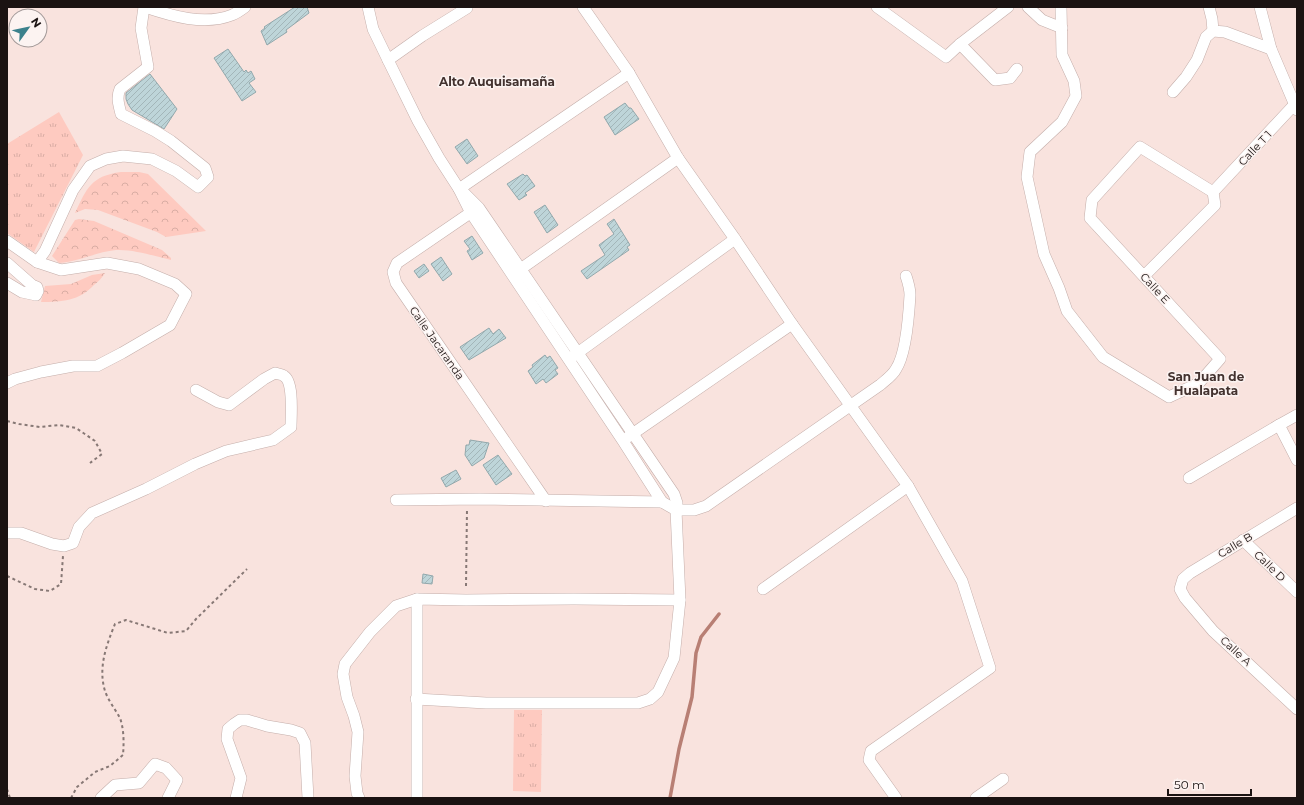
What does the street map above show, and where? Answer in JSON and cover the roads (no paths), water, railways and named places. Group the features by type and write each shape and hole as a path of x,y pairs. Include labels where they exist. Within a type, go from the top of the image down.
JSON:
{"street":[{"path":"37,262 45,251 73,190 90,166 106,159 123,156 152,159 176,171 198,188 208,177 205,168 171,141 121,114 118,94 120,88 148,67 141,28 144,7 159,12 196,20 216,20 233,15 245,7"},
{"path":"368,7 374,29 388,60 418,122 439,158 459,189 521,269 674,494 677,503 676,510 680,600 674,658 658,692 650,699 638,703 486,703 416,699"},
{"path":"388,60 422,36 467,8 466,7"},
{"path":"582,7 629,73 678,158 792,324 908,486 962,581 990,668 872,751 869,760 896,798"},
{"path":"877,7 946,57 960,44 1008,7"},
{"path":"1028,7 1042,20 1062,28 1061,7"},
{"path":"1209,7 1213,31"},
{"path":"1260,7 1271,49 1296,107"},
{"name":"Calle E","path":"1062,28 1062,55 1074,81 1076,96 1062,122 1030,152 1027,177 1044,254 1067,311 1103,357 1169,397 1199,383 1220,359 1090,218 1092,200 1140,147 1213,192"},
{"path":"1173,92 1186,77 1197,60 1206,38 1213,31 1225,32 1271,49"},
{"path":"960,44 995,80 1010,78 1017,69"},
{"path":"459,189 629,73"},
{"name":"Calle T 1","path":"1213,192 1296,107"},
{"path":"512,276 678,158"},
{"path":"1144,276 1215,205 1213,192"},
{"path":"475,210 512,276 623,441 662,502 676,510 694,510 706,506 880,385 896,369 903,351 908,320 910,294 906,276"},
{"name":"Calle Jacaranda","path":"475,210 397,263 394,272 396,283 546,501"},
{"path":"568,360 735,239"},
{"path":"7,241 37,262 62,270 107,263 139,269 175,284 186,294 170,325 97,366 73,366 41,372 15,379 7,383"},
{"path":"7,263 32,285 37,287 38,291 36,295 22,292 7,283"},
{"path":"623,441 792,324"},
{"path":"7,533 21,534 52,544 64,546 73,544 79,527 92,513 146,489 195,464 226,451 273,440 291,427 291,392 289,381 285,376 275,373 264,378 229,405 218,402 196,390"},
{"path":"1189,478 1297,416"},
{"path":"1279,425 1297,460"},
{"path":"763,589 908,486"},
{"path":"396,500 467,499 662,502"},
{"name":"Calle B","path":"1180,589 1183,579 1190,573 1297,508"},
{"name":"Calle D","path":"1243,540 1297,592"},
{"name":"Calle A","path":"1180,589 1185,598 1213,631 1297,709"},
{"path":"359,798 355,776 358,732 343,674 345,664 370,632 396,606 416,599 680,600"},
{"path":"416,599 417,798"},
{"path":"236,798 242,778 227,739 228,729 240,720 246,720 300,733 305,743 308,798"},
{"path":"101,798 115,785 139,783 155,764 166,768 177,780 168,798"},
{"path":"976,798 1003,779"}],"waterway":[{"path":"670,798 679,749 692,697 696,653 701,637 719,614"}],"district":[{"name":"Alto Auquisamaña","path":"497,81"},
{"name":"San Juan de Hualapata","path":"1206,383"}]}
